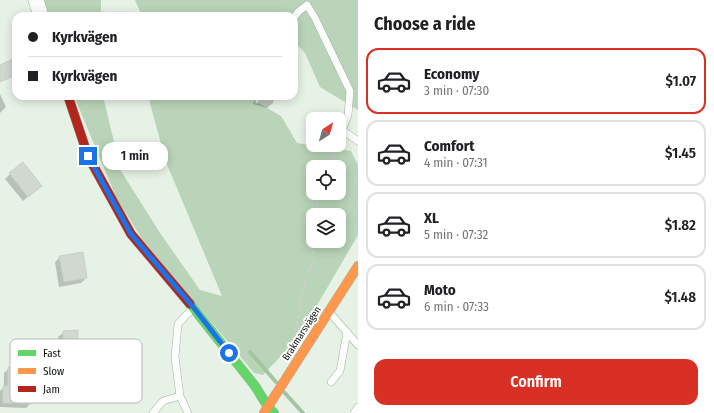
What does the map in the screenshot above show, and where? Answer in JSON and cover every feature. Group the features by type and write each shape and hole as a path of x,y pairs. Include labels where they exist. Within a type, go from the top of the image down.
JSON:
{"street":[{"path":"36,0 40,12"},
{"path":"69,100 88,156 131,234 194,308 255,386 268,411"},
{"name":"Brakmarsvägen","path":"268,411 283,382 358,266"}],"lane":[{"path":"298,12 307,5 315,18 350,91 348,115 342,130 358,141"},
{"path":"188,413 180,396 175,357 178,324 194,308"},
{"path":"329,311 358,345"},
{"path":"331,382 340,371 347,332"},
{"path":"153,413 163,401 180,396"},
{"path":"354,413 358,407"}],"path":[{"path":"295,335 306,278 311,266 313,253 310,248"}],"green space":[{"path":"43,0 101,0 101,12 47,12"},
{"path":"135,0 358,0 358,110 320,87 305,53 298,45 298,12 140,12"},
{"path":"76,100 104,100 121,171 160,233 200,290 222,296 166,162 149,100 253,100 281,116 297,143 306,144 306,152 351,151 358,165 358,235 298,338 263,375 254,373 142,239 116,197"}],"building":[{"path":"12,59 12,77 0,82 0,65"},
{"path":"23,162 42,186 28,197 9,173"},
{"path":"83,252 87,278 64,282 59,256"},
{"path":"78,330 78,339 63,339 63,331"},
{"path":"8,367 10,367 10,403 31,404 3,403 3,386 8,386"}],"waterway":[{"path":"250,352 276,382"},
{"path":"284,392 303,413"}],"traffic: fast":[{"path":"190,304 255,386 268,407 274,413"}],"traffic: slow":[{"path":"264,413 358,266"}],"traffic: jam":[{"path":"69,100 88,156 131,234 190,304"}],"route":[{"path":"88,156 131,234 194,308 229,353"}]}
